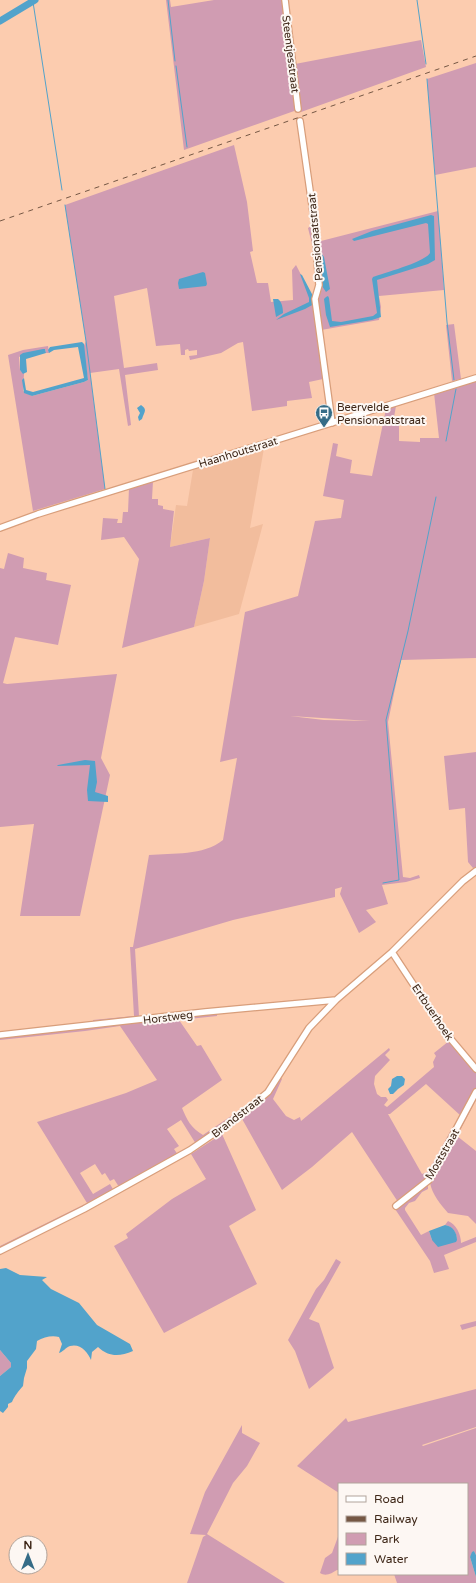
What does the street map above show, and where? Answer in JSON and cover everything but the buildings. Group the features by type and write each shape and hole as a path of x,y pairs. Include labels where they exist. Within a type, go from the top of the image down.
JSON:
{"street":[{"name":"Steentjesstraat","path":"285,0 298,109"},
{"name":"Pensionaatstraat","path":"300,121 314,220 319,285 315,299 332,423"},
{"name":"Haanhoutstraat","path":"0,528 38,514 476,378"},
{"name":"Brandstraat","path":"0,1251 104,1198 190,1150 228,1124 268,1092 309,1028 336,1000 392,952 476,871"},
{"name":"Ertbuerhoek","path":"392,952 444,1031 476,1069"},
{"name":"Horstweg","path":"0,1035 336,1000"},
{"name":"Moststraat","path":"396,1206 429,1180 476,1092"}],"shaded area":[{"path":"264,448 250,528 263,524 239,614 194,627 204,581 210,538 170,547 176,505 187,506 193,470"}],"green space":[{"path":"166,0 170,0 171,7 214,0 282,0 297,110 184,150"},
{"path":"421,40 426,67 301,112 295,64"},
{"path":"476,63 476,167 435,175 427,79"},
{"path":"234,145 247,202 253,251 250,252 257,283 268,283 271,302 293,300 292,270 296,265 312,296 323,379 309,382 312,398 287,401 287,406 252,411 243,342 238,343 221,353 190,360 189,356 197,355 197,350 189,351 188,349 185,350 185,355 181,355 180,344 156,346 147,288 114,296 124,368 157,363 158,370 125,375 131,425 128,426 119,369 90,373 105,489 33,511 8,355 23,350 48,346 49,353 46,353 45,349 19,357 20,370 24,374 23,391 32,396 88,380 83,348 86,341 65,205"},
{"path":"306,147 321,241 438,211 444,290 379,296 381,307 379,320 321,330 317,303 318,243 312,244 308,228 311,226 301,148"},
{"path":"454,324 461,379 452,381 446,325"},
{"path":"476,381 476,658 401,660 388,722 403,877 410,878 419,875 420,878 406,882 382,885 388,904 366,910 376,922 359,933 340,894 342,887 335,889 335,897 233,920 135,949 139,1016 178,1012 179,1017 217,1013 217,1016 179,1020 197,1046 201,1045 222,1080 182,1108 192,1127 203,1135 237,1112 238,1114 196,1144 181,1120 167,1129 179,1146 174,1149 178,1155 119,1187 114,1179 110,1181 105,1173 102,1175 95,1164 80,1173 93,1194 110,1184 114,1191 0,1249 0,1246 87,1203 37,1122 126,1093 157,1080 120,1026 0,1040 0,1037 93,1023 93,1020 134,1016 130,947 133,947 149,855 188,853 206,849 223,840 237,758 220,762 245,612 298,596 315,521 341,518 344,500 323,496 333,443 338,444 336,456 352,460 350,473 372,476 386,409 396,406 393,423 399,424 399,441 420,442 420,438 439,438 434,393","holes":["290,716 370,721 324,720"]},
{"path":"153,481 152,499 158,499 158,505 163,506 163,509 174,511 170,547 210,538 204,581 194,627 122,648 139,559 124,537 101,540 103,518 118,519 117,523 122,523 123,512 128,512 129,488"},
{"path":"8,553 24,558 23,568 47,573 46,580 71,585 58,645 15,637 3,683 7,684 117,674 101,758 110,775 80,916 20,916 34,824 0,827 0,568 4,569"},
{"path":"476,752 476,867 473,868 468,862 465,808 449,810 444,756"},
{"path":"449,1041 476,1071 476,1088 461,1116 426,1084 390,1114 388,1114 422,1174 428,1172 451,1130 453,1130 428,1179 398,1202 352,1132 312,1167 282,1190 241,1117 280,1077 282,1079 273,1099 286,1116 294,1120 300,1117 301,1121 389,1048 390,1050 385,1055 390,1060 375,1076 374,1084 377,1094 381,1097 386,1097 388,1100 384,1105 387,1107 434,1067 433,1062 436,1056 434,1053"},
{"path":"476,1096 476,1100 457,1136 476,1151 476,1224 468,1216 448,1213 435,1195 430,1183"},
{"path":"222,1134 256,1210 229,1226 257,1284 164,1333 114,1246 128,1238 126,1234 172,1199 206,1179 191,1154"},
{"path":"428,1185 428,1189 422,1192 415,1201 409,1203 405,1208 421,1235 429,1231 432,1240 457,1240 454,1230 445,1225 448,1221 451,1222 458,1230 461,1243 476,1237 476,1242 444,1255 449,1269 434,1273 430,1261 395,1209"},
{"path":"336,1259 341,1262 309,1319 319,1323 334,1368 309,1389 295,1351 288,1340 316,1289 324,1280"},
{"path":"476,1321 476,1326 462,1330 460,1325"},
{"path":"0,1350 11,1363 11,1367 0,1376"},
{"path":"476,1389 476,1427 422,1445 423,1446 476,1428 476,1555 474,1551 470,1557 476,1577 476,1583 397,1583 394,1575 468,1575 468,1483 338,1483 338,1492 297,1466 346,1418 348,1422"},
{"path":"242,1425 242,1433 260,1443 247,1466 233,1483 207,1534 285,1583 187,1583 203,1537 206,1535 190,1534 205,1492"},
{"path":"338,1537 338,1570 324,1575 320,1573 325,1558 332,1553"}],"water":[{"path":"431,215 434,216 435,260 428,264 377,280 381,317 372,320 330,327 326,315 324,299 326,297 328,296 329,298 332,321 341,322 373,316 377,313 372,279 373,277 421,260 430,253 428,224 426,223 354,241 352,239 372,231"},
{"path":"321,253 324,257 330,289 326,292 322,286 319,256"},
{"path":"203,272 205,273 206,286 179,289 179,279"},
{"path":"300,274 302,275 313,296 314,304 276,320 284,314 309,302 309,298"},
{"path":"273,299 278,299 283,313 276,317"},
{"path":"82,342 84,344 88,380 32,396 24,393 22,380 24,378 26,390 33,392 84,378 78,347 54,350 49,353 48,350 50,347"},
{"path":"45,349 46,353 26,359 27,372 23,374 20,370 20,355"},
{"path":"141,405 145,411 142,419 139,421 138,417 140,413 137,408"},
{"path":"85,760 95,761 97,782 95,792 108,796 108,802 88,801 87,790 90,765 57,766"},
{"path":"397,1076 402,1076 405,1079 404,1085 393,1094 390,1094 388,1089 391,1086 392,1079"},
{"path":"445,1225 454,1230 457,1240 456,1242 438,1247 432,1240 429,1231"},
{"path":"6,1268 20,1275 47,1277 42,1280 51,1289 79,1303 97,1325 130,1344 133,1351 114,1355 106,1353 98,1347 92,1352 91,1360 86,1351 74,1345 59,1353 62,1344 59,1337 45,1337 37,1341 36,1349 27,1361 23,1386 15,1395 12,1402 8,1404 8,1407 3,1413 0,1411 0,1376 11,1367 11,1363 0,1350 0,1269"},
{"path":"474,1551 476,1555 476,1577 470,1557"}],"waterway":[{"path":"0,21 35,0"},
{"path":"168,0 175,61"},
{"path":"417,0 426,64"},
{"path":"33,2 62,190"},
{"path":"176,66 187,147"},
{"path":"427,79 447,322 454,380"},
{"path":"65,205 86,341 105,489"},
{"path":"446,441 456,389"},
{"path":"383,883 399,880 386,720 408,631 436,497"}],"railway":[{"path":"0,221 476,56"}],"place":[{"name":"Beervelde Pensionaatstraat","path":"324,428"}]}
